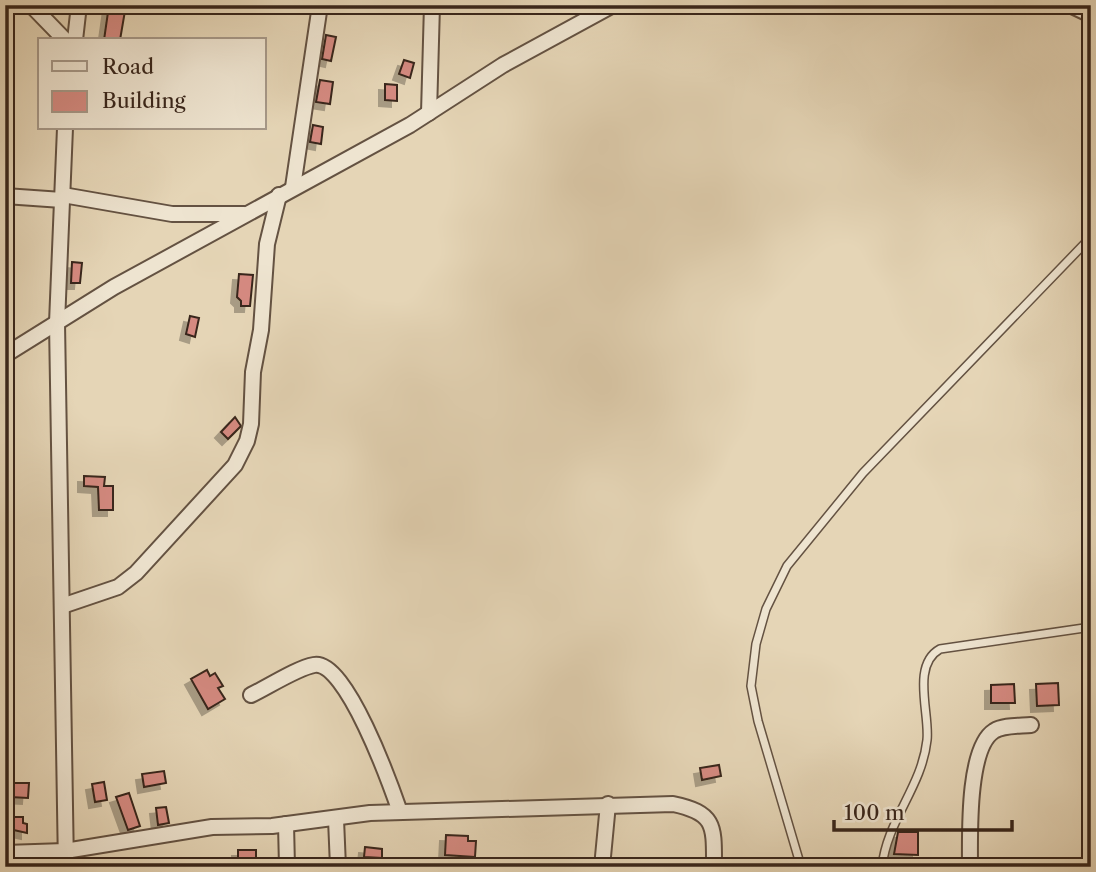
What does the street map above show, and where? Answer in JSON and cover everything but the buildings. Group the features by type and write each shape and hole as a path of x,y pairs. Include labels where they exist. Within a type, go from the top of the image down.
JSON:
{"street":[{"path":"31,5 63,38"},
{"path":"75,38 79,5"},
{"path":"293,187 320,5"},
{"path":"429,113 432,5"},
{"path":"5,355 245,214 429,113 503,65 613,5"},
{"path":"1070,5 1091,15"},
{"path":"65,130 57,323 66,867"},
{"path":"62,606 101,594 127,580 235,465 251,424 253,372 261,330 267,244 279,195"},
{"path":"5,196 63,198 172,214 245,214"},
{"path":"251,695 315,664 328,667 340,681 380,754 400,812"},
{"path":"970,867 974,782 977,759 984,740 1003,728 1031,725"},
{"path":"602,867 608,804"},
{"path":"5,853 65,851 212,827 286,824 370,813 673,804 696,809 709,819 714,835 714,867"},
{"path":"336,819 338,867"},
{"path":"286,824 287,867"}],"lane":[{"path":"805,867 799,860 780,797 751,686 756,645 766,609 787,566 846,493 1091,237"},
{"path":"882,867 890,829 914,788 926,750 925,667 933,653 940,649 1091,626"}]}
